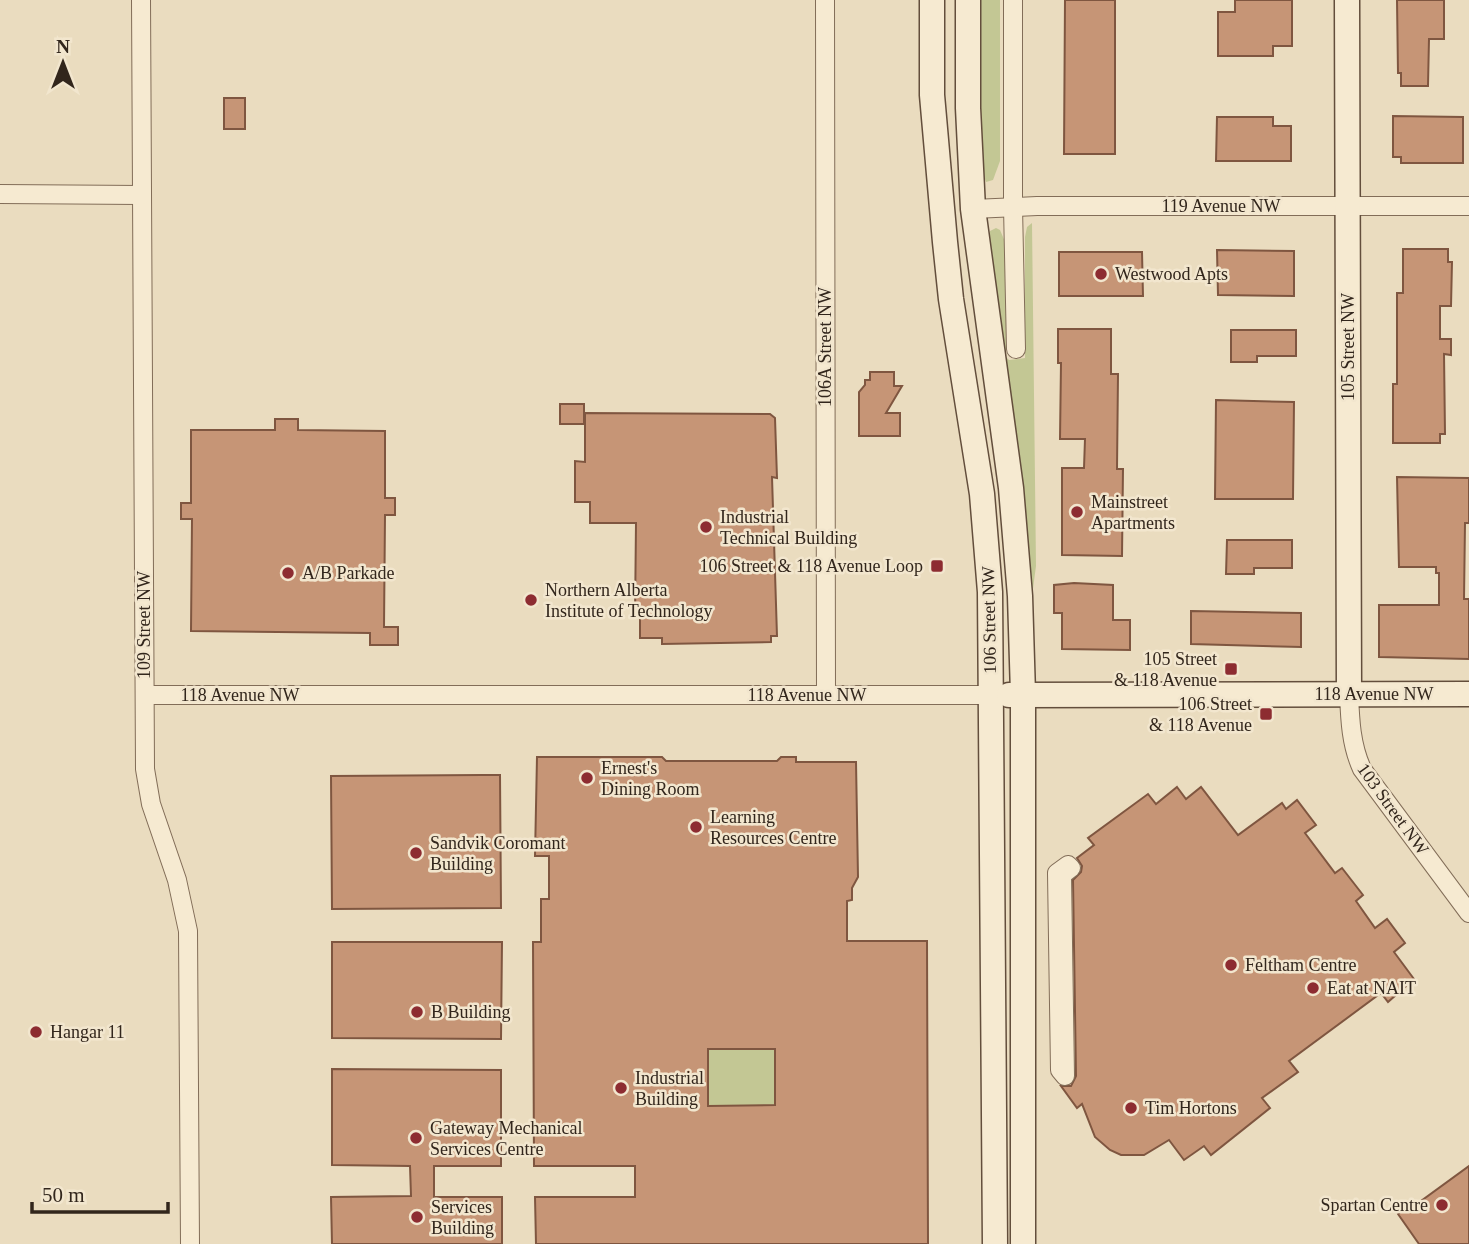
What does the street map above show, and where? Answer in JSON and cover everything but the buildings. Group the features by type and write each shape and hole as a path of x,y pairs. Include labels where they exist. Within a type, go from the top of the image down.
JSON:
{"main road":[{"name":"106 Street NW","path":"932,0 932,95 944,242 988,549 995,1244"},
{"name":"106 Street NW","path":"968,0 968,108 974,209 1017,548 1023,695 1023,1244"},
{"name":"105 Street NW","path":"1347,0 1349,694"},
{"name":"118 Avenue NW","path":"991,695 1469,694"}],"street":[{"name":"109 Street NW","path":"141,0 147,786 177,880 188,931 190,1244"},
{"name":"106A Street NW","path":"825,0 826,695"},
{"path":"1013,0 1016,349"},
{"path":"0,194 141,195"},
{"name":"119 Avenue NW","path":"974,209 1469,206"},
{"name":"103 Street NW","path":"1349,694 1352,738 1362,769 1469,913"},
{"name":"118 Avenue NW","path":"145,695 991,695"},
{"path":"1068,865 1071,868 1062,874 1065,1076 1060,1070 1057,873 1068,865"}],"green space":[{"path":"979,0 1000,0 1000,161 993,180 986,182 981,167"},
{"path":"1032,223 1036,566 1032,596 988,238 990,231 996,228 1000,230 1006,244 1006,357 1009,360 1025,358 1025,237 1027,227"},
{"path":"708,1049 775,1049 775,1105 708,1106"}],"place":[{"name":"Westwood Apts","path":"1101,274"},
{"name":"Mainstreet Apartments","path":"1077,512"},
{"name":"Industrial Technical Building","path":"706,527"},
{"name":"106 Street & 118 Avenue Loop","path":"937,566"},
{"name":"A/B Parkade","path":"288,573"},
{"name":"Northern Alberta Institute of Technology","path":"531,600"},
{"name":"105 Street & 118 Avenue","path":"1231,669"},
{"name":"106 Street & 118 Avenue","path":"1266,714"},
{"name":"Ernest's Dining Room","path":"587,778"},
{"name":"Learning Resources Centre","path":"696,827"},
{"name":"Sandvik Coromant Building","path":"416,853"},
{"name":"Feltham Centre","path":"1231,965"},
{"name":"Eat at NAIT","path":"1313,988"},
{"name":"B Building","path":"417,1012"},
{"name":"Hangar 11","path":"36,1032"},
{"name":"Industrial Building","path":"621,1088"},
{"name":"Tim Hortons","path":"1131,1108"},
{"name":"Gateway Mechanical Services Centre","path":"416,1138"},
{"name":"Spartan Centre","path":"1442,1205"},
{"name":"Services Building","path":"417,1217"}]}
